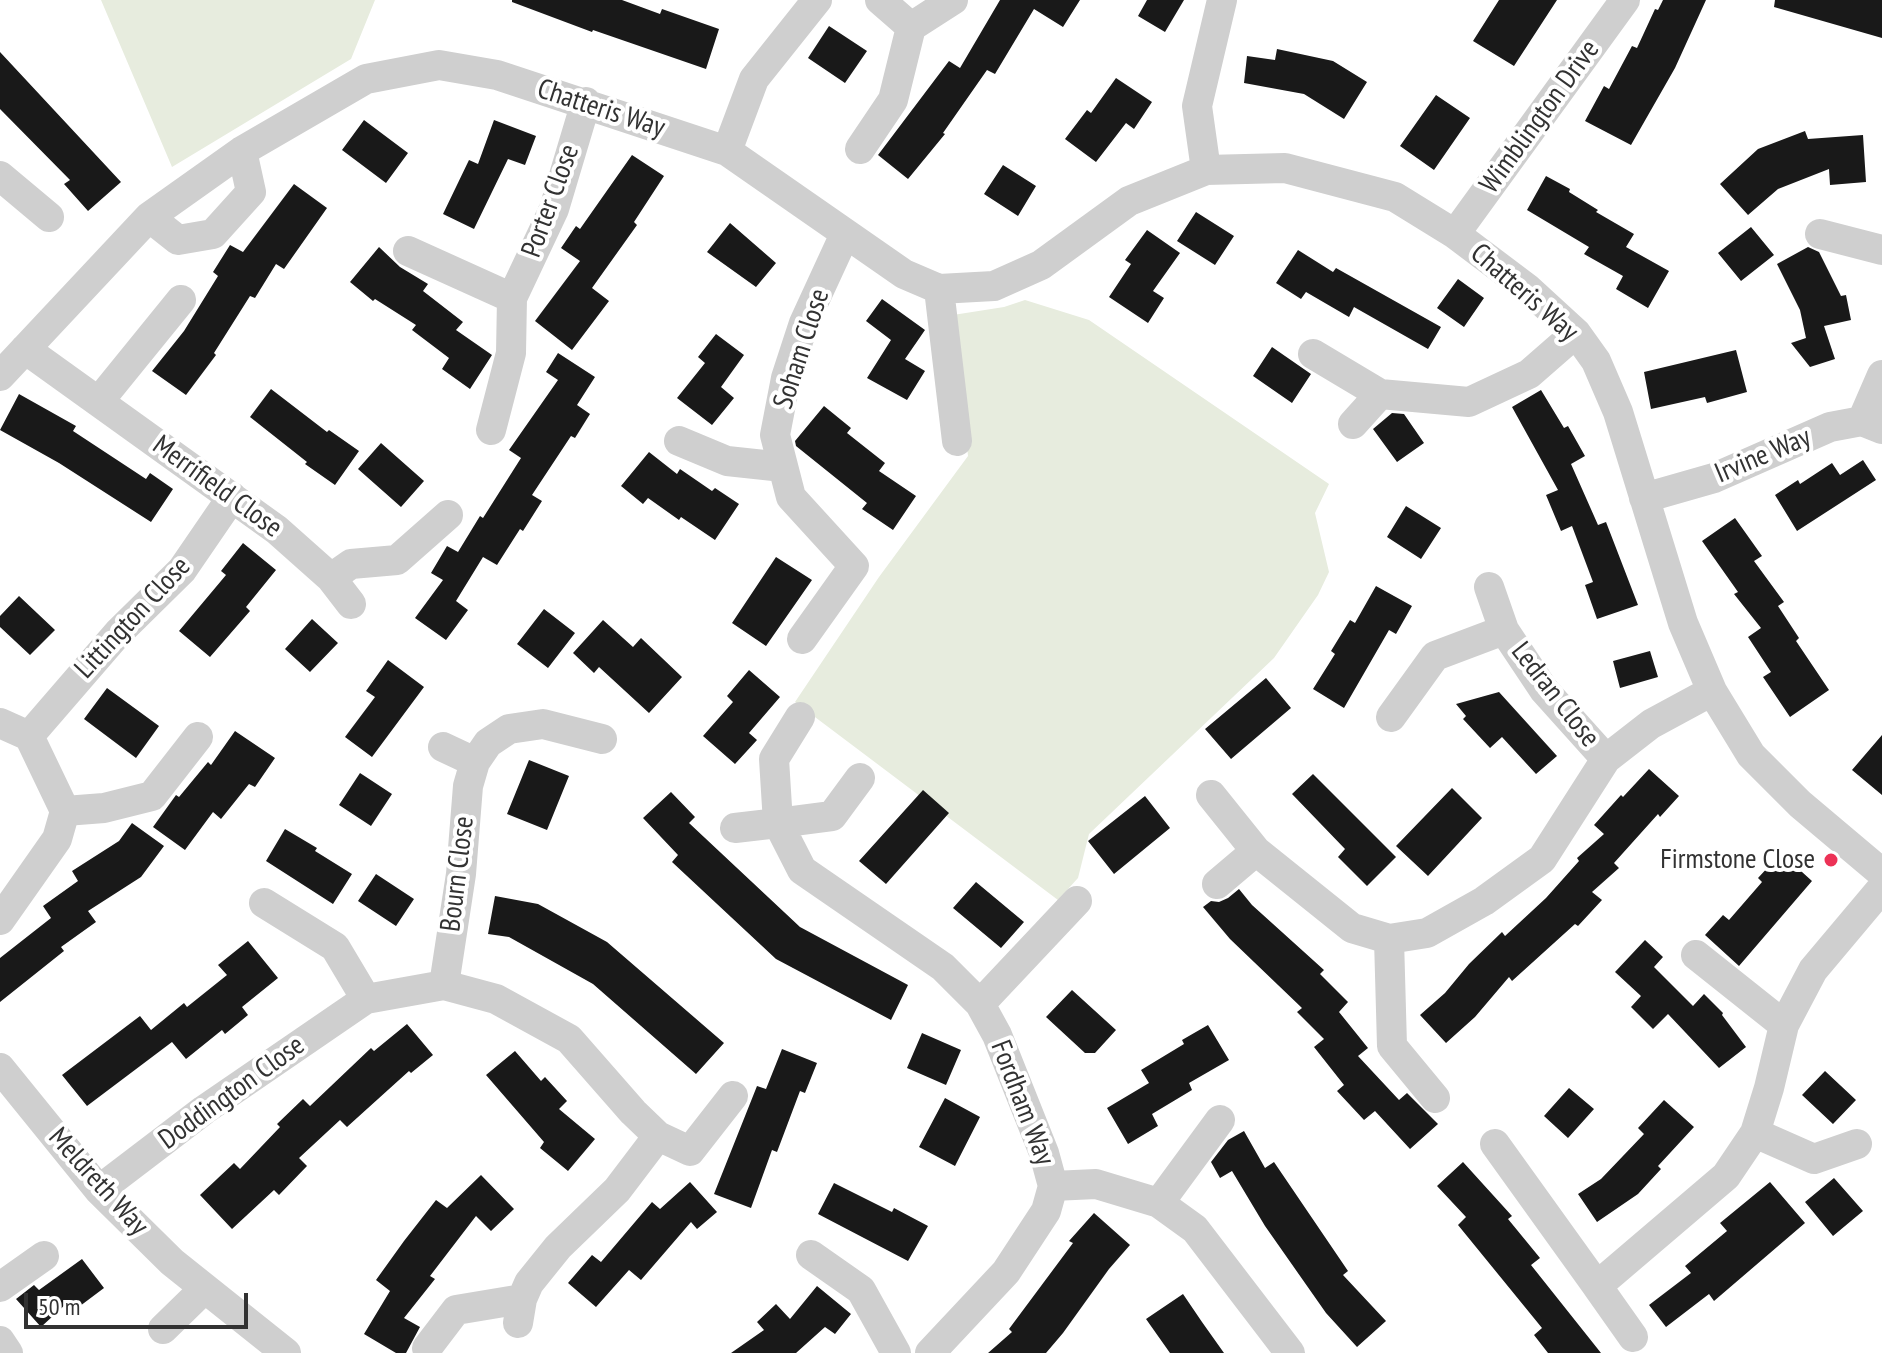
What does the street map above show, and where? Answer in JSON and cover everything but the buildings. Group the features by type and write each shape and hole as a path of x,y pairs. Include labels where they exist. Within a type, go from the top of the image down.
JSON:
{"street":[{"path":"727,151 754,79 817,0"},
{"path":"880,0 911,27"},
{"path":"860,149 893,100 911,27 953,0"},
{"path":"1206,170 1197,106 1222,0"},
{"name":"Wimblington Drive","path":"1455,234 1625,0"},
{"name":"Chatteris Way","path":"0,376 149,217 242,151 366,79 439,65 497,75 727,151 904,274 939,289 994,286 1030,271 1129,201 1206,170 1285,168 1395,197 1455,234 1528,289 1576,333 1596,361 1618,412 1683,623 1712,691 1751,755 1800,804 1882,873"},
{"name":"Porter Close","path":"491,430 511,353 512,298 554,209 586,102"},
{"path":"149,217 178,240 213,234 251,192 242,151"},
{"path":"0,176 49,217"},
{"name":"Soham Close","path":"802,639 854,566 782,507 783,467 775,435 786,378 804,323 845,234"},
{"path":"1820,234 1882,250"},
{"path":"408,251 512,298"},
{"path":"939,289 957,441"},
{"path":"99,401 181,300"},
{"path":"1313,354 1380,394 1469,402 1529,374 1576,333"},
{"name":"Merrifield Close","path":"25,349 277,530 331,578 351,604"},
{"path":"1872,425 1882,375"},
{"path":"1353,424 1380,394"},
{"name":"Irvine Way","path":"1644,498 1714,478 1830,427 1872,425"},
{"path":"679,441 727,461 783,467"},
{"name":"Littington Close","path":"29,736 118,633 182,570 232,497"},
{"path":"331,578 351,564 397,560 448,515"},
{"name":"Ledran Close","path":"1489,587 1504,630 1544,690 1606,759"},
{"name":"Ledran Close","path":"1391,717 1435,656 1504,630"},
{"name":"Ledran Close","path":"1211,795 1256,851 1352,928 1389,939 1427,933 1484,901 1542,859 1606,759 1651,724 1712,691"},
{"name":"Fordham Way","path":"800,717 774,759 778,823 802,870 943,967 980,1004 997,1035 1039,1138 1053,1186 1046,1211 1006,1272 930,1353"},
{"path":"0,723 29,736 65,811 57,839 0,920"},
{"path":"443,747 475,762 488,743 509,729 543,724 602,739"},
{"path":"65,811 104,808 152,796 198,737"},
{"name":"Bourn Close","path":"444,985 461,874 468,786 475,762"},
{"path":"735,828 832,816 860,778"},
{"path":"1217,884 1256,851"},
{"path":"1597,1286 1726,1176 1755,1133 1784,1025 1813,970 1882,888"},
{"name":"Fordham Way","path":"980,1004 1077,901"},
{"path":"264,903 335,947 366,999"},
{"path":"1389,939 1392,1046 1435,1098"},
{"path":"1696,955 1784,1025"},
{"name":"Doddington Close","path":"99,1190 204,1110 366,999 444,985 496,999 569,1039 658,1136 690,1151 733,1096"},
{"name":"Meldreth Way","path":"0,1068 99,1190 172,1262 286,1353"},
{"path":"1159,1203 1220,1120"},
{"path":"1755,1133 1814,1159 1857,1144"},
{"path":"427,1348 456,1310 520,1311 529,1283 558,1247 617,1190 658,1136"},
{"path":"1495,1144 1633,1337"},
{"path":"1053,1186 1096,1184 1159,1203 1195,1229 1290,1353"},
{"path":"811,1255 861,1290 896,1353"},
{"path":"0,1287 44,1256"},
{"path":"163,1329 204,1289"},
{"path":"0,1341 8,1353"}],"shaded area":[{"path":"101,0 375,0 351,59 172,167"},
{"path":"1025,300 1089,320 1329,484 1315,513 1329,572 1318,595 1274,658 1089,834 1078,878 1058,900 795,702 879,577 968,456 953,315 1004,307"}],"place":[{"name":"Firmstone Close","path":"1831,860"}]}
